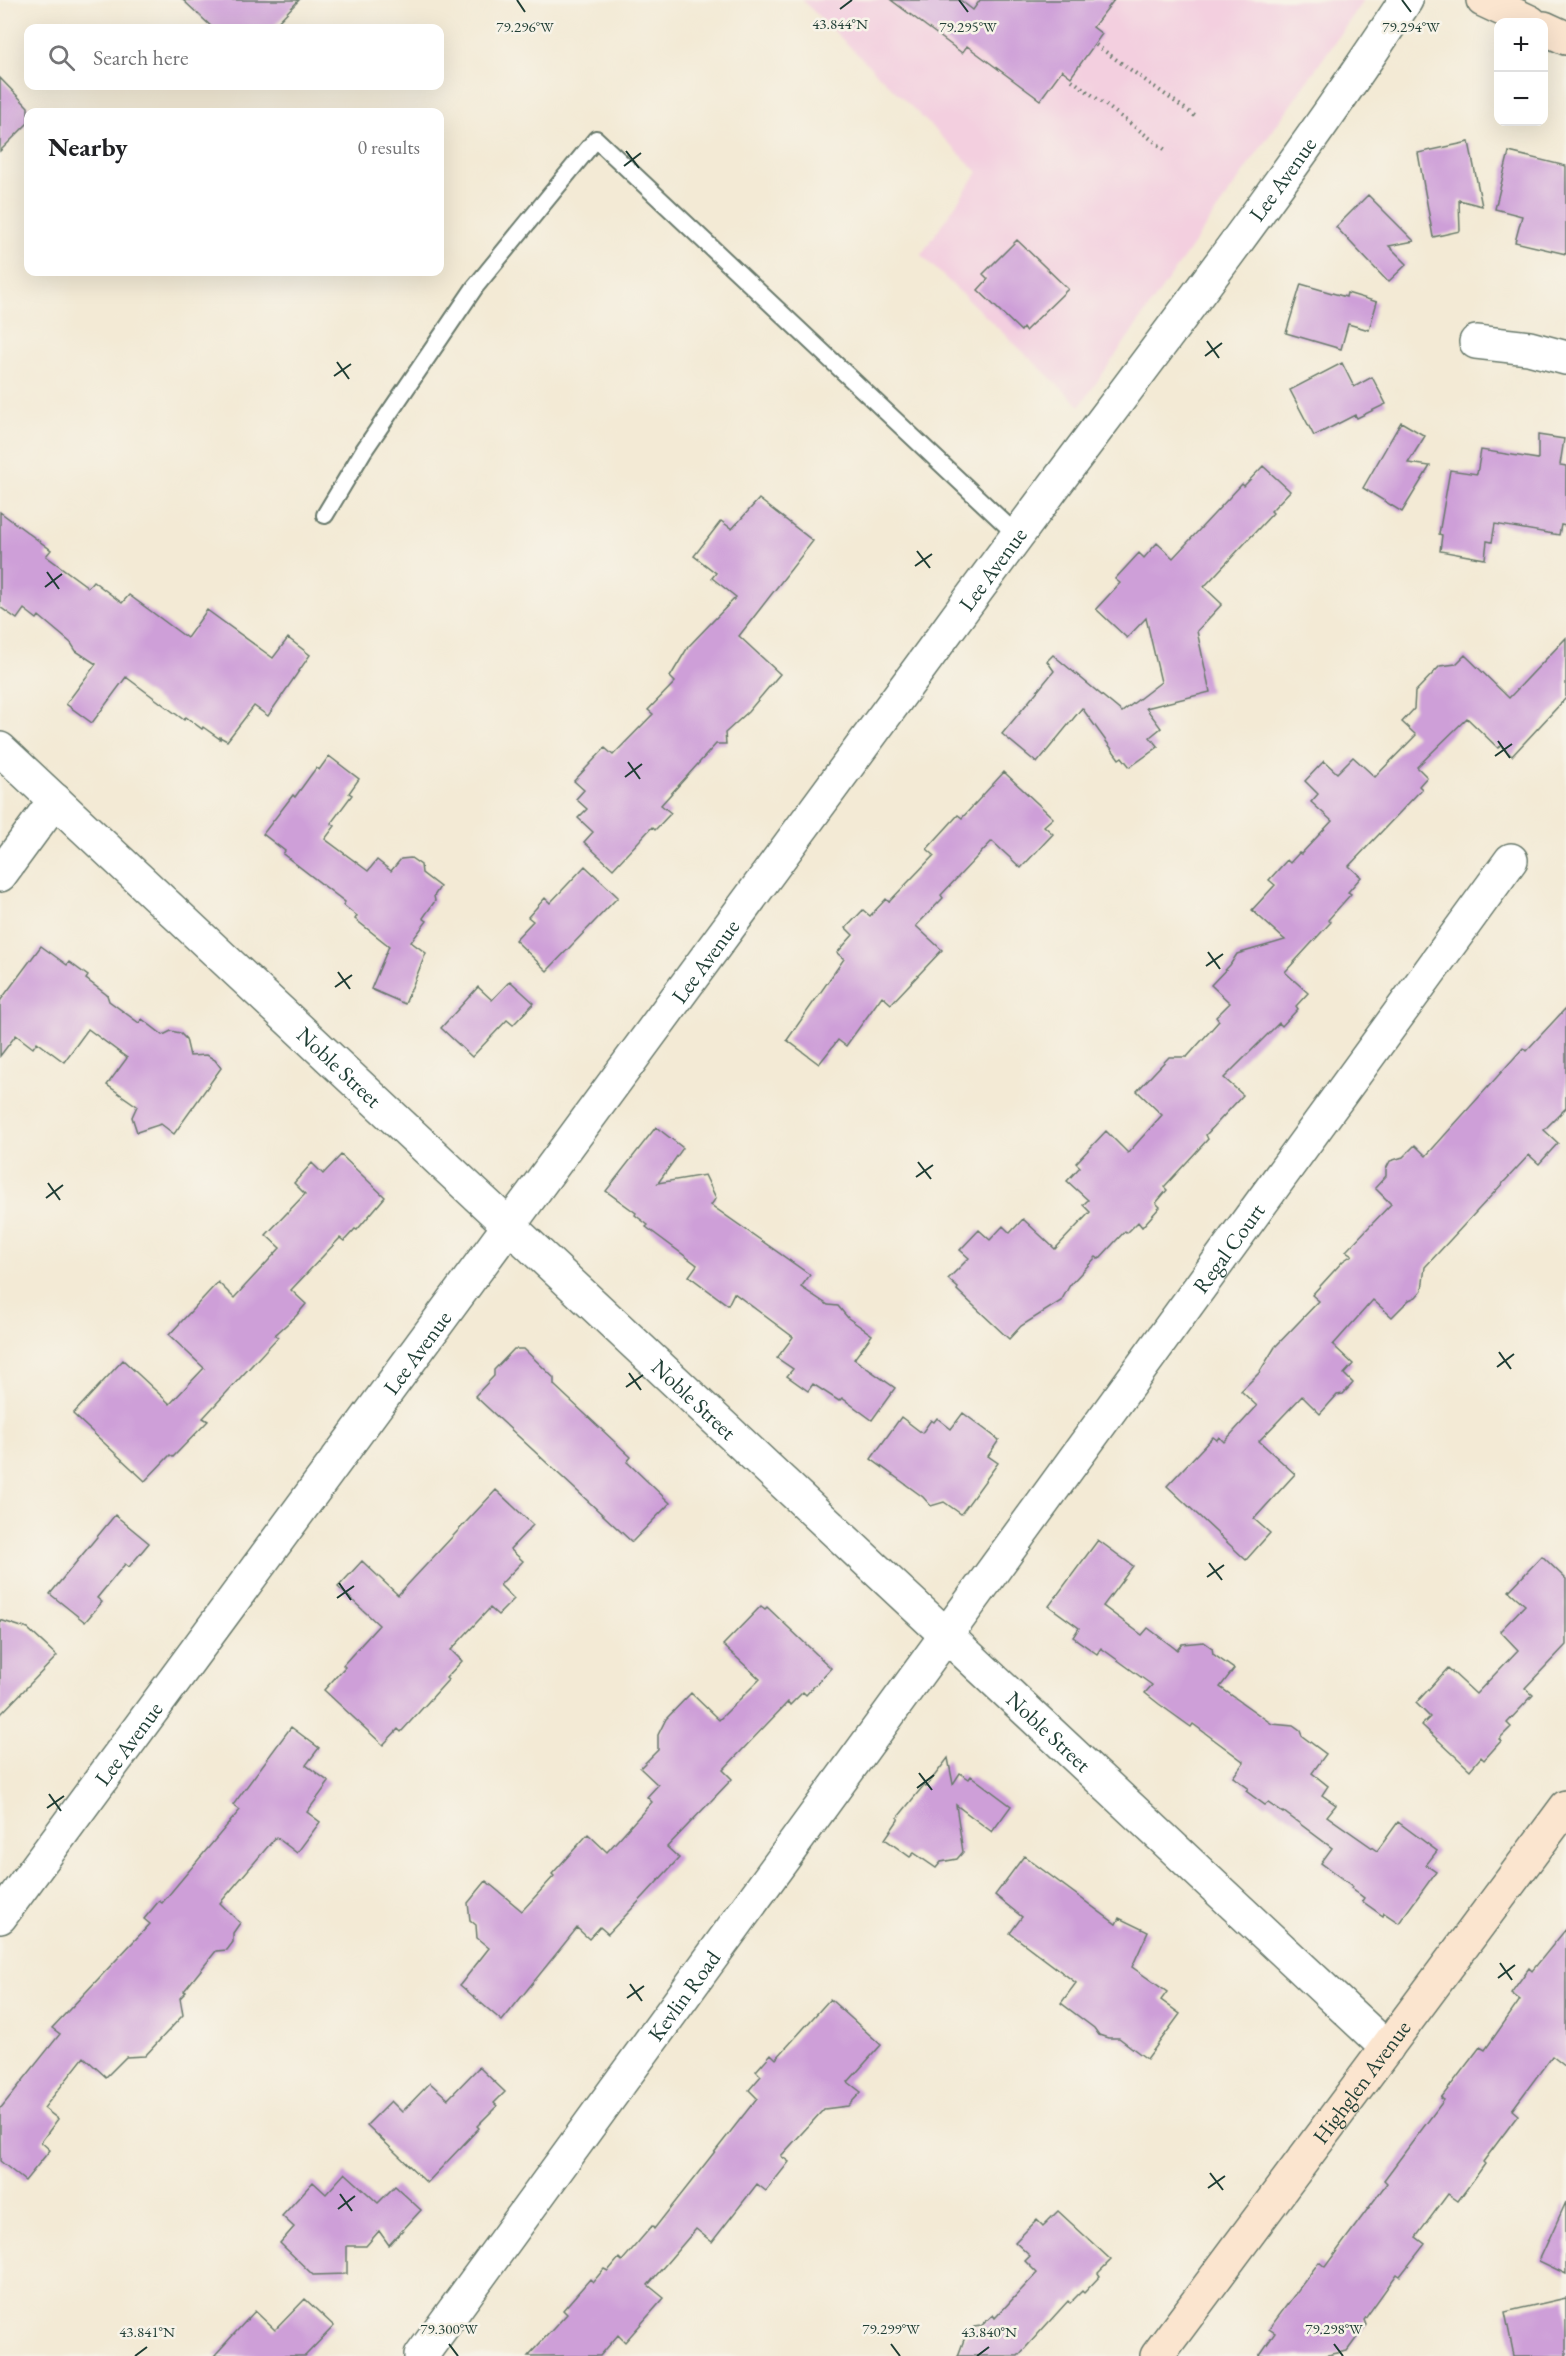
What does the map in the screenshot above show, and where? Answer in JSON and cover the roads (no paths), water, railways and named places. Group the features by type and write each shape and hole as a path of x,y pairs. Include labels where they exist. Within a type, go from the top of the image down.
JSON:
{"street":[{"name":"Lee Avenue","path":"0,1917 1297,158 1406,0"},
{"path":"1483,0 1520,18"},
{"path":"1548,30 1566,38"},
{"path":"1476,342 1529,348 1566,358"},
{"name":"Noble Street","path":"0,749 1387,2048"},
{"path":"0,875 55,800"},
{"name":"Regal Court","path":"947,1635 1510,860"},
{"name":"Kevlin Road","path":"421,2356 947,1635"},
{"name":"Highglen Avenue","path":"1158,2356 1566,1808"}],"lane":[{"path":"325,515 364,450 475,287 596,139 1017,535"}]}
